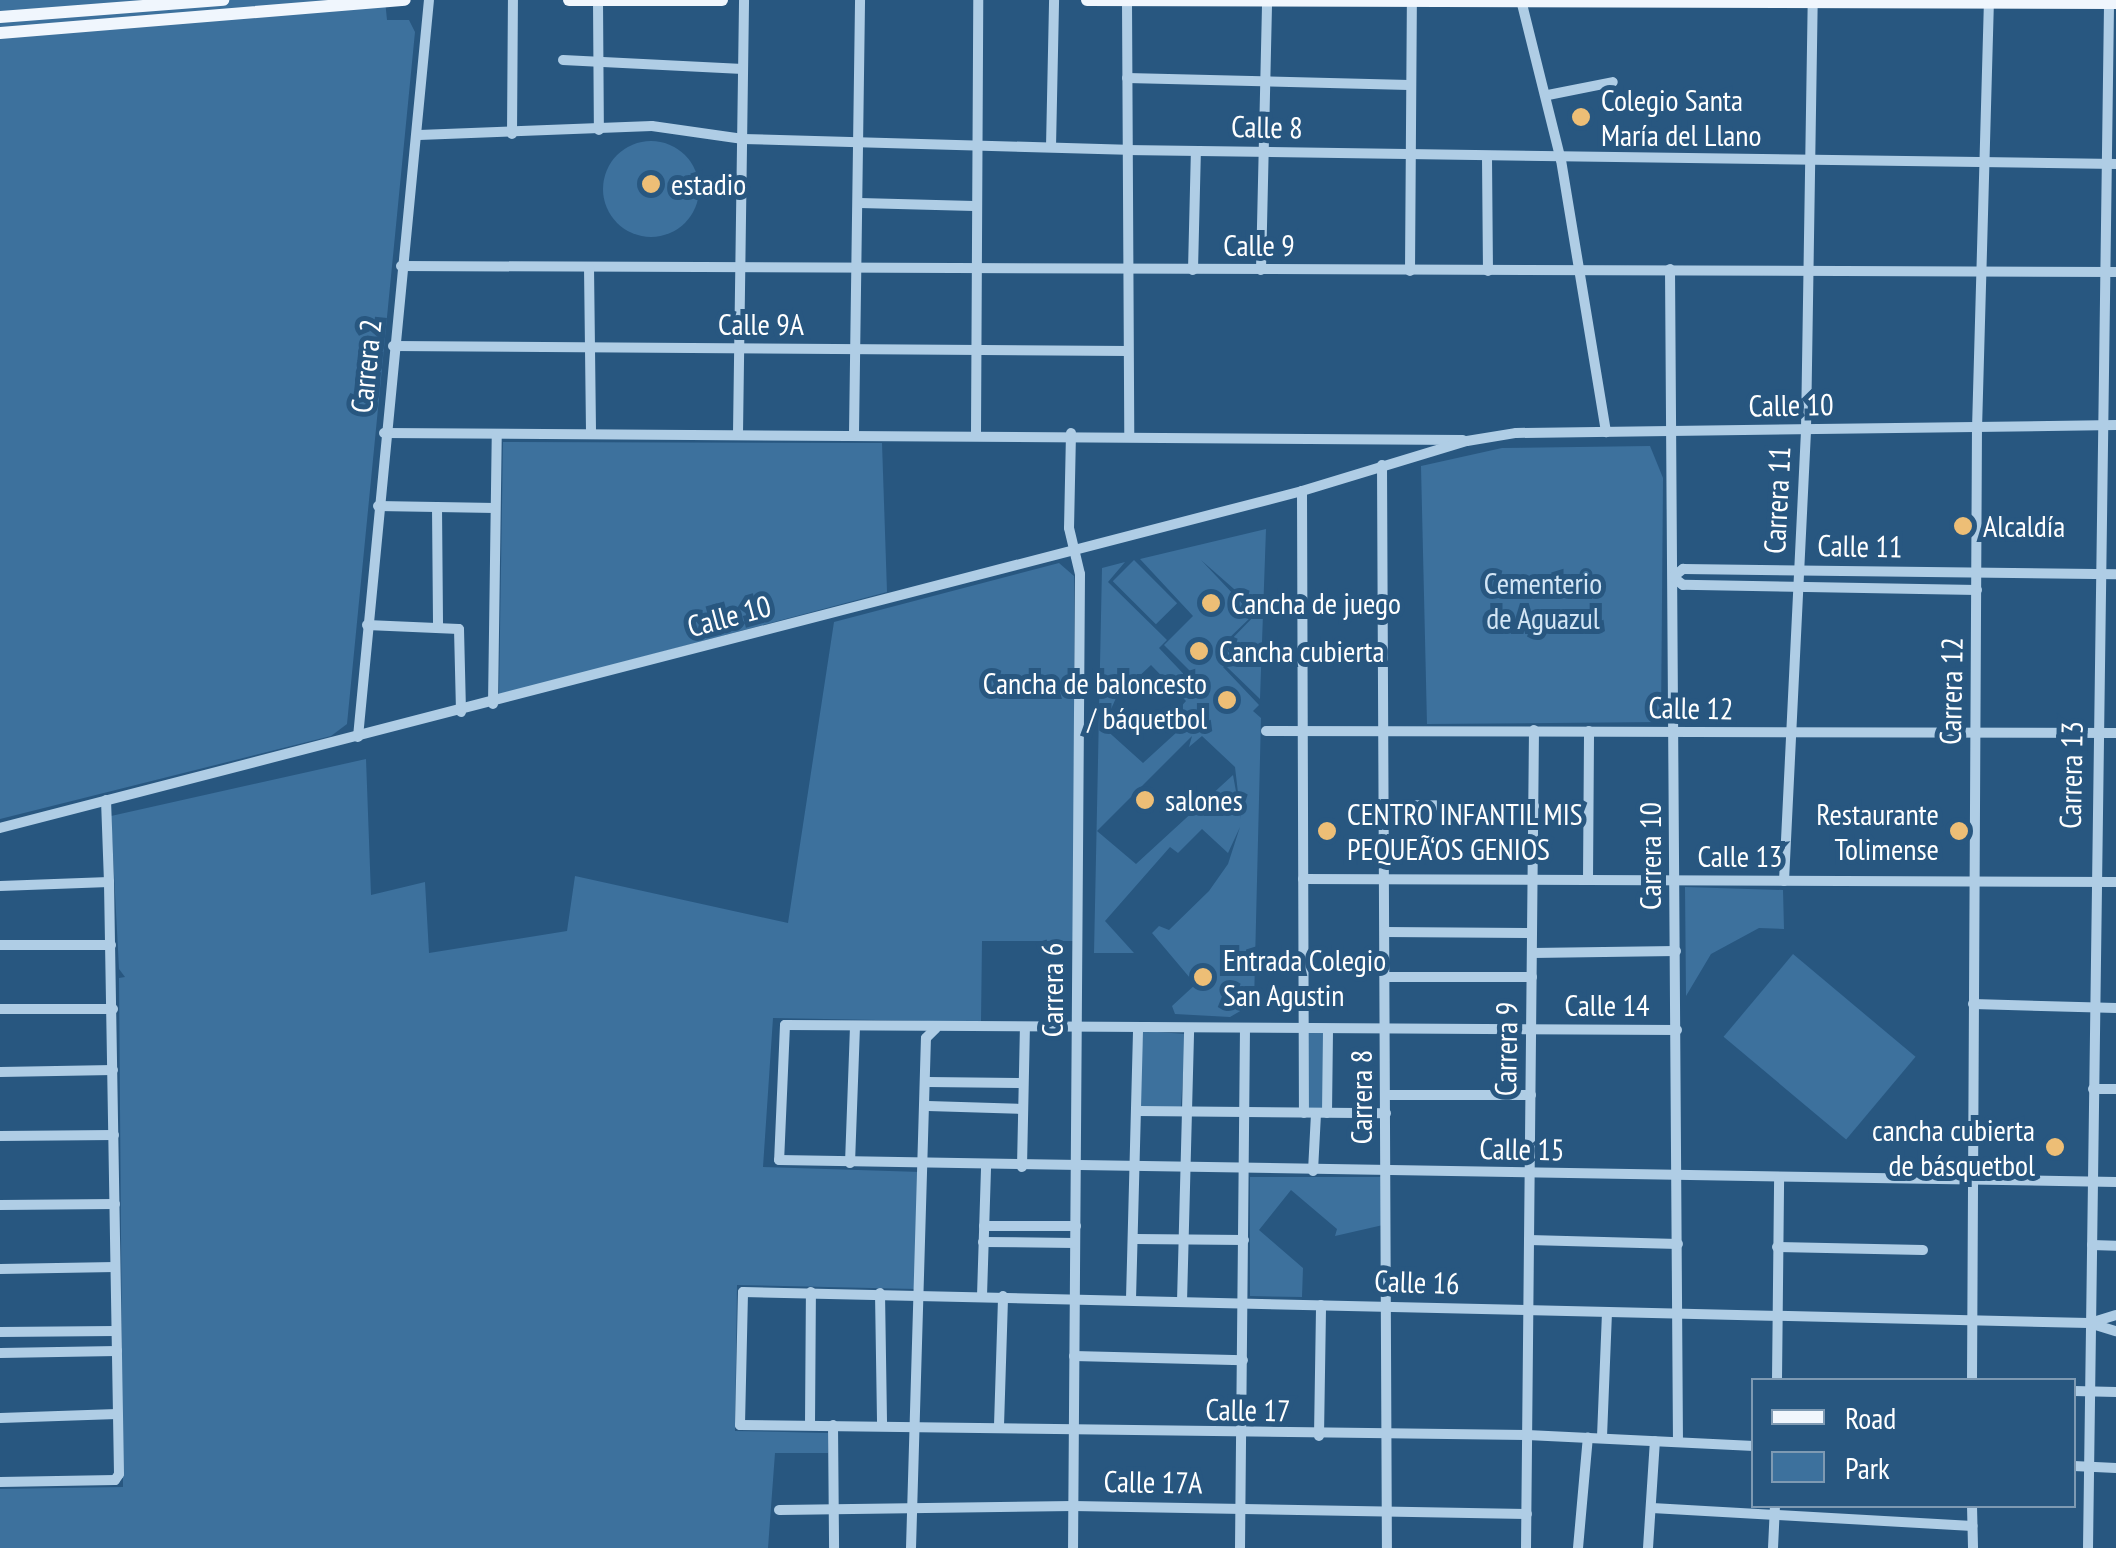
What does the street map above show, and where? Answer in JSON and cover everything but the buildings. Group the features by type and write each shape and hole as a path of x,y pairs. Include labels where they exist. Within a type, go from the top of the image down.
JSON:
{"main road":[{"path":"0,18 223,0"},
{"path":"0,33 405,0"},
{"path":"569,0 722,0"},
{"path":"1088,0 2112,3"}],"street":[{"name":"Carrera 2","path":"358,737 384,433 419,135 429,0"},
{"path":"512,134 514,0"},
{"path":"598,0 599,130"},
{"path":"738,433 744,0"},
{"path":"854,433 860,0"},
{"path":"976,433 974,206 978,0"},
{"path":"1051,147 1054,0"},
{"path":"1127,1 1128,433"},
{"path":"1261,270 1262,82 1267,1"},
{"name":"Carrera 12","path":"1972,1378 1977,429 1989,1"},
{"path":"1410,271 1408,85 1412,2"},
{"path":"1522,2 1561,160 1606,432"},
{"name":"Carrera 11","path":"1784,881 1806,429 1812,2"},
{"name":"Carrera 13","path":"2088,1548 2100,426 2112,3"},
{"path":"562,60 743,70"},
{"path":"1126,78 1408,85"},
{"path":"1548,95 1613,82"},
{"name":"Calle 8","path":"419,135 652,126 743,138 1126,150 1561,160 2110,164"},
{"path":"1193,270 1196,151"},
{"path":"1486,158 1488,272"},
{"path":"860,203 974,206"},
{"name":"Calle 9","path":"402,266 858,264 1128,270 2116,272"},
{"path":"589,267 592,433"},
{"name":"Carrera 10","path":"1670,270 1678,1441"},
{"name":"Calle 9A","path":"393,346 1128,351"},
{"name":"Calle 10","path":"384,433 1128,433 1467,441 1606,432 2116,426"},
{"name":"Carrera 6","path":"1071,433 1075,551 1080,574 1073,1548"},
{"path":"494,704 496,434"},
{"name":"Calle 10","path":"0,828 494,704 1075,551 1302,491 1467,441"},
{"name":"Carrera 8","path":"1382,465 1387,1548"},
{"path":"1302,491 1304,1029 1315,1113"},
{"path":"378,506 496,508"},
{"path":"437,507 438,625"},
{"name":"Calle 11","path":"1977,590 1683,585 1673,576 1683,569 2116,574"},
{"path":"368,625 438,625 462,634 460,712"},
{"name":"Carrera 9","path":"1526,1548 1534,730"},
{"name":"Calle 12","path":"1266,731 2116,733"},
{"path":"1588,880 1589,731"},
{"path":"0,1482 115,1480 118,1351 106,800"},
{"path":"1384,804 1534,806"},
{"name":"Calle 13","path":"1304,880 2116,882"},
{"path":"0,886 109,882"},
{"path":"1385,932 1532,932"},
{"path":"0,945 111,945"},
{"path":"1532,953 1676,951"},
{"path":"1385,977 1532,977"},
{"path":"1973,1004 2116,1008"},
{"path":"0,1009 113,1009"},
{"name":"Calle 15","path":"855,1027 785,1025 779,1160 1187,1170 2116,1182"},
{"path":"850,1162 855,1027"},
{"name":"Calle 14","path":"855,1027 1677,1030"},
{"path":"911,1548 927,1165 926,1038 937,1028"},
{"path":"1022,1167 1025,1028"},
{"path":"1131,1299 1139,1111 1138,1028"},
{"path":"1182,1302 1189,1028"},
{"path":"1240,1548 1245,1028"},
{"path":"1312,1171 1315,1113 1328,1029"},
{"path":"0,1072 113,1070"},
{"path":"928,1082 1023,1083"},
{"path":"2093,1088 2116,1089"},
{"path":"1386,1096 1531,1095"},
{"path":"928,1106 1022,1110"},
{"path":"1139,1111 1386,1113"},
{"path":"0,1136 114,1135"},
{"path":"982,1296 986,1166"},
{"path":"1777,1378 1774,1319 1778,1177"},
{"path":"0,1205 114,1204"},
{"path":"984,1226 1076,1226"},
{"path":"1135,1240 1244,1240"},
{"path":"1529,1240 1678,1244"},
{"path":"983,1242 1076,1243"},
{"path":"2092,1246 2116,1246"},
{"path":"1777,1247 1923,1250"},
{"path":"0,1269 115,1267"},
{"name":"Calle 16","path":"740,1425 743,1292 1076,1296 1529,1313 2089,1323 2116,1331"},
{"path":"810,1424 812,1292"},
{"path":"880,1294 882,1425"},
{"path":"1000,1426 1003,1296"},
{"path":"1319,1436 1322,1305"},
{"path":"1602,1437 1607,1313"},
{"name":"Calle 16","path":"2089,1323 2116,1314"},
{"path":"0,1332 116,1331"},
{"path":"0,1353 118,1351"},
{"path":"1074,1356 1243,1360"},
{"path":"2076,1391 2116,1392"},
{"path":"0,1418 117,1414"},
{"name":"Calle 17","path":"740,1425 1073,1427 1242,1436 1602,1437 1751,1446"},
{"path":"833,1425 834,1548"},
{"path":"1578,1548 1588,1437"},
{"path":"1648,1548 1655,1441"},
{"path":"2076,1466 2116,1468"},
{"name":"Calle 17A","path":"778,1510 1073,1506 1526,1514"},
{"path":"1652,1508 1775,1510 1972,1526"},
{"path":"1972,1508 1973,1548"},
{"path":"1773,1548 1775,1510"}],"green space":[{"path":"0,0 385,0 387,20 409,20 415,32 347,724 331,736 0,819"},
{"name":"estadio","path":"651,141 670,144 685,155 696,170 696,208 685,223 670,234 651,237 632,234 617,223 606,208 603,189 606,170 617,155 632,144"},
{"path":"503,442 882,443 887,592 499,695"},
{"name":"Cementerio de Aguazul","path":"1650,446 1663,478 1661,722 1427,724 1421,466 1502,448"},
{"path":"1266,529 1260,699 1226,666 1235,656 1225,646 1259,611 1201,560 1253,615 1222,645 1233,657 1223,667 1259,705 1253,711 1261,718 1254,1003 1230,1017 1175,1014 1172,1006 1210,971 1203,965 1190,978 1152,933 1159,926 1169,930 1209,891 1228,864 1240,827 1228,853 1202,829 1178,853 1170,847 1105,921 1134,953 1094,953 1102,568 1125,562 1108,582 1167,640 1159,648 1194,685 1189,690 1194,695 1204,685 1164,645 1193,616 1140,559","holes":["1151,665 1186,701 1178,710 1189,721 1143,763 1103,727 1116,698","1192,736 1189,747 1202,736 1235,767 1241,819 1233,775 1136,864 1097,831"]},
{"path":"1134,560 1177,603 1156,624 1113,581"},
{"path":"1059,563 1074,576 1074,941 982,941 981,1022 773,1018 763,1167 921,1172 916,1289 737,1285 735,1431 828,1433 828,1453 775,1453 768,1548 0,1548 0,1489 123,1487 119,978 125,977 119,969 111,816 366,759 371,895 425,882 429,953 567,931 575,876 788,923 834,622"},
{"path":"1685,887 1783,890 1784,929 1759,928 1711,954 1686,996"},
{"path":"1793,954 1916,1057 1846,1140 1724,1037"},
{"path":"1308,1030 1326,1030 1326,1111 1308,1111"},
{"path":"1143,1031 1186,1034 1181,1110 1138,1107"},
{"path":"1250,1177 1383,1177 1383,1225 1335,1236 1337,1229 1291,1190 1259,1230 1303,1268 1302,1297 1250,1296"}],"place":[{"name":"Colegio Santa María del Llano","path":"1581,117"},
{"name":"estadio","path":"651,184"},
{"name":"Alcaldía","path":"1963,526"},
{"name":"Cancha de juego","path":"1211,603"},
{"name":"Cancha cubierta","path":"1199,651"},
{"name":"Cancha de baloncesto / báquetbol","path":"1227,700"},
{"name":"salones","path":"1145,800"},
{"name":"CENTRO INFANTIL MIS PEQUEÃ‘OS GENIOS","path":"1327,831"},
{"name":"Restaurante Tolimense","path":"1959,831"},
{"name":"Entrada Colegio San Agustin","path":"1203,977"},
{"name":"cancha cubierta de básquetbol","path":"2055,1147"}]}
